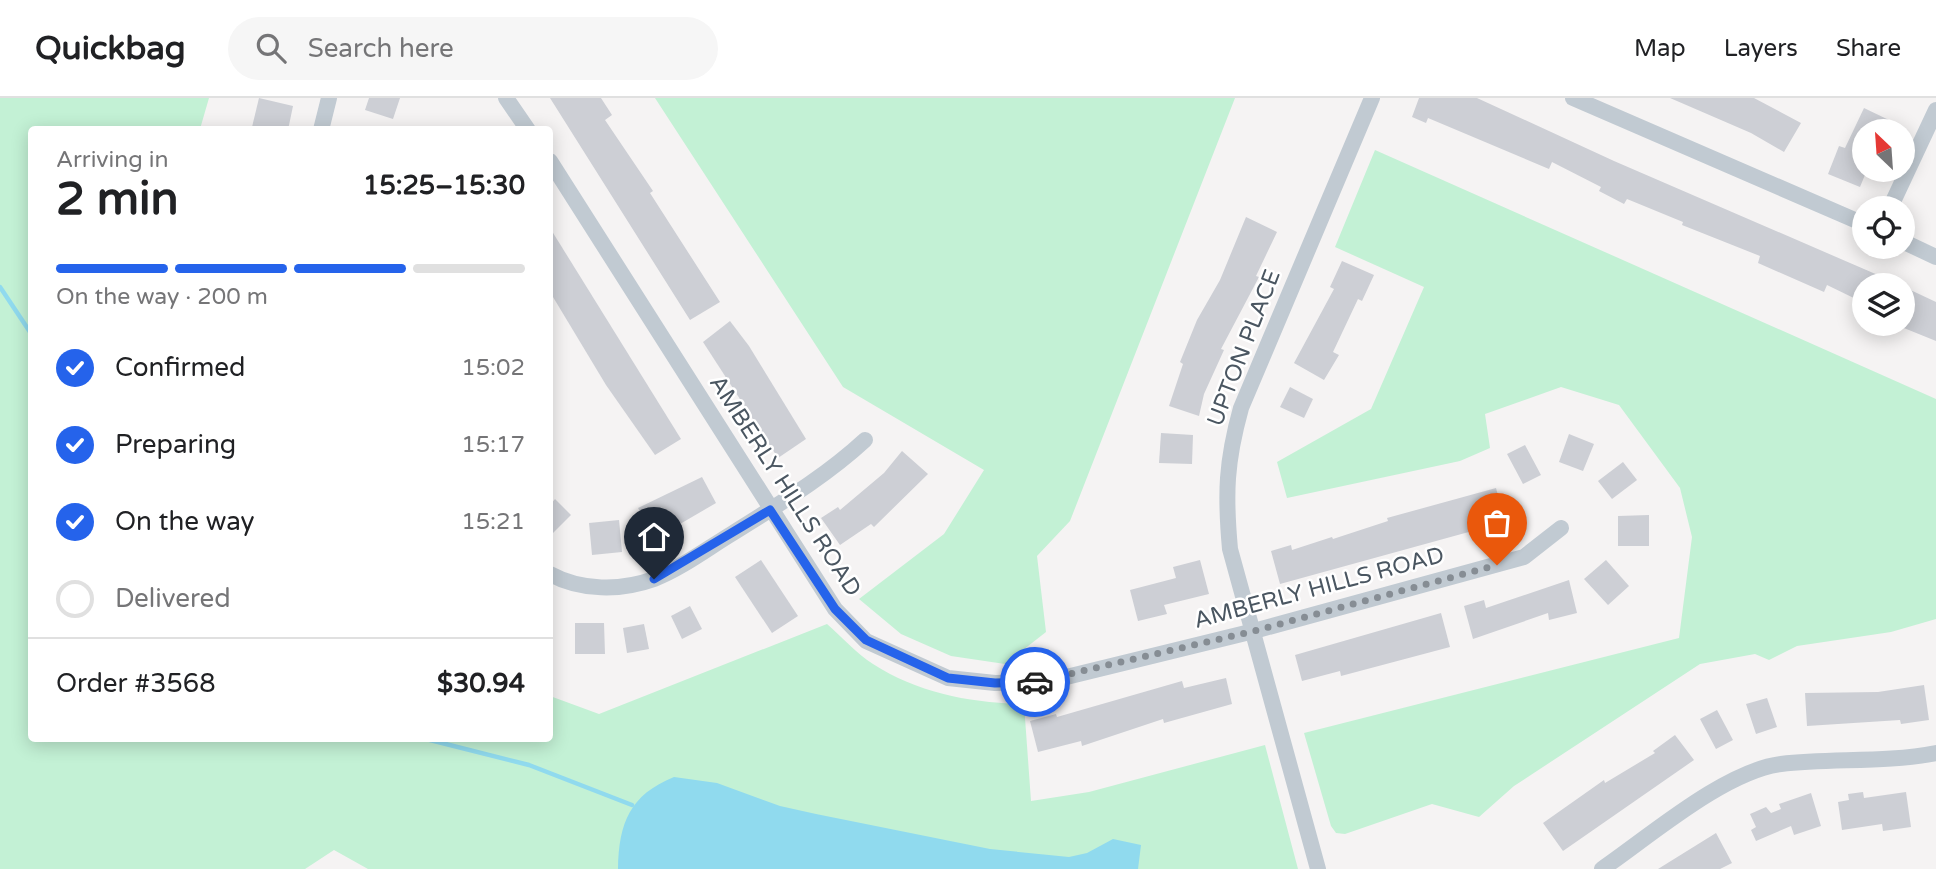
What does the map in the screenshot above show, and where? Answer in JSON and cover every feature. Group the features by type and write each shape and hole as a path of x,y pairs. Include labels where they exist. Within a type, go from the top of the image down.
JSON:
{"street":[{"path":"322,126 329,98"},
{"path":"506,98 525,126"},
{"name":"UPTON PLACE","path":"1318,869 1230,549 1225,495 1228,452 1241,408 1372,98"},
{"path":"1573,98 1852,219"},
{"path":"1896,196 1936,110"},
{"name":"AMBERLY HILLS ROAD","path":"553,166 835,609 866,640 948,678 995,683 1046,682 1254,631 1524,557 1562,528"},
{"path":"1915,247 1936,257"},
{"path":"553,575 586,587 618,587 654,579 833,470 865,440"},
{"path":"1602,869 1717,789 1741,777 1779,764 1936,753"}],"green space":[{"path":"0,98 209,98 201,126 28,126 28,742 553,742 553,697 599,714 827,624 867,660 908,682 965,699 1024,704 1031,801 1089,792 1265,745 1298,869 368,869 334,850 305,869 0,869"},
{"path":"655,98 1235,98 1070,521 1037,556 1046,632 1005,664 951,656 901,634 859,599 944,534 984,470 843,387"},
{"path":"1375,150 1936,399 1936,619 1891,632 1797,646 1769,660 1755,654 1700,664 1514,786 1479,817 1432,804 1345,834 1336,833 1331,826 1304,733 1679,638 1692,537 1680,488 1619,405 1561,387 1485,414 1490,448 1460,461 1287,498 1277,462 1371,409 1424,287 1335,247"}],"water":[{"path":"674,777 717,783 780,806 990,849 1069,857 1087,853 1113,839 1141,845 1138,869 618,869 621,837 630,812 647,792"}],"building":[{"path":"259,98 293,106 289,126 252,126"},
{"path":"369,98 400,98 393,119 365,110"},
{"path":"550,98 601,98 612,115 605,120 653,191 650,193 720,302 690,320"},
{"path":"1419,98 1477,98 1614,161 1873,273 1852,273 1852,297 1827,285 1824,292 1758,263 1760,256 1682,225 1683,222 1627,199 1624,204 1599,191 1601,187 1552,162 1549,169 1428,118 1426,123 1412,117"},
{"path":"1670,98 1754,98 1801,123 1784,152 1751,133"},
{"path":"1864,108 1887,119 1859,119"},
{"path":"1852,133 1852,182 1862,182 1860,187 1828,174 1839,146 1845,148"},
{"path":"1246,217 1277,232 1256,276 1259,277 1221,349 1224,350 1204,394 1199,416 1169,406 1183,364 1180,362 1197,320 1220,280"},
{"path":"553,233 681,439 655,455 606,385 553,297"},
{"path":"1342,261 1374,275 1362,301 1358,299 1333,352 1339,355 1324,380 1294,363 1334,289 1330,287"},
{"path":"1915,292 1936,302 1936,341 1915,332"},
{"path":"730,321 749,346 806,439 778,458 703,342"},
{"path":"1290,387 1313,399 1304,418 1280,407"},
{"path":"1161,433 1193,435 1192,464 1159,463"},
{"path":"1569,434 1594,444 1583,471 1559,462"},
{"path":"1525,445 1541,475 1523,484 1507,454"},
{"path":"902,451 928,474 874,527 871,524 840,545 821,518 838,507 840,510 884,473"},
{"path":"1623,462 1637,480 1612,499 1598,481"},
{"path":"702,477 716,503 656,538 638,508"},
{"path":"1496,488 1505,522 1280,584 1271,551 1291,545 1292,550 1332,537 1333,539 1388,521 1387,518"},
{"path":"555,499 571,515 553,533"},
{"path":"1649,515 1649,546 1618,546 1618,516"},
{"path":"619,520 622,552 592,555 589,523"},
{"path":"761,560 798,616 772,633 735,577"},
{"path":"1200,560 1209,594 1164,605 1167,614 1138,621 1130,590 1176,578 1173,567"},
{"path":"1606,560 1629,586 1608,605 1584,579"},
{"path":"1569,580 1577,613 1549,620 1548,613 1473,639 1464,606 1484,600 1486,608"},
{"path":"690,606 702,629 682,639 671,616"},
{"path":"1441,613 1450,647 1341,676 1340,671 1302,681 1295,655"},
{"path":"575,623 604,623 605,654 575,654"},
{"path":"644,624 649,649 627,653 623,628"},
{"path":"1226,678 1232,704 1164,723 1163,719 1082,746 1081,741 1038,752 1030,721 1056,714 1057,717 1182,681 1184,688"},
{"path":"1924,685 1929,720 1901,724 1900,720 1807,726 1805,693 1878,692"},
{"path":"1767,698 1777,727 1756,734 1746,704"},
{"path":"1717,710 1733,740 1716,749 1700,719"},
{"path":"1675,735 1694,760 1563,851 1543,823 1604,780 1605,783 1655,753 1653,751"},
{"path":"1863,792 1864,798 1906,792 1911,827 1883,831 1882,824 1842,830 1838,802 1849,800 1848,794"},
{"path":"1811,793 1821,826 1794,835 1791,826 1756,841 1751,830 1756,827 1750,814 1766,807 1771,813 1781,809 1779,804"},
{"path":"1716,833 1732,863 1720,869 1658,869"}],"waterway":[{"path":"0,287 28,329"},
{"path":"438,742 529,765 632,805"}],"way so far":[{"path":"1035,682 1046,682 1254,631 1497,565"}],"route":[{"path":"654,579 702,553 770,510 812,570 835,609 866,640 948,678 995,683 1035,682"}]}
